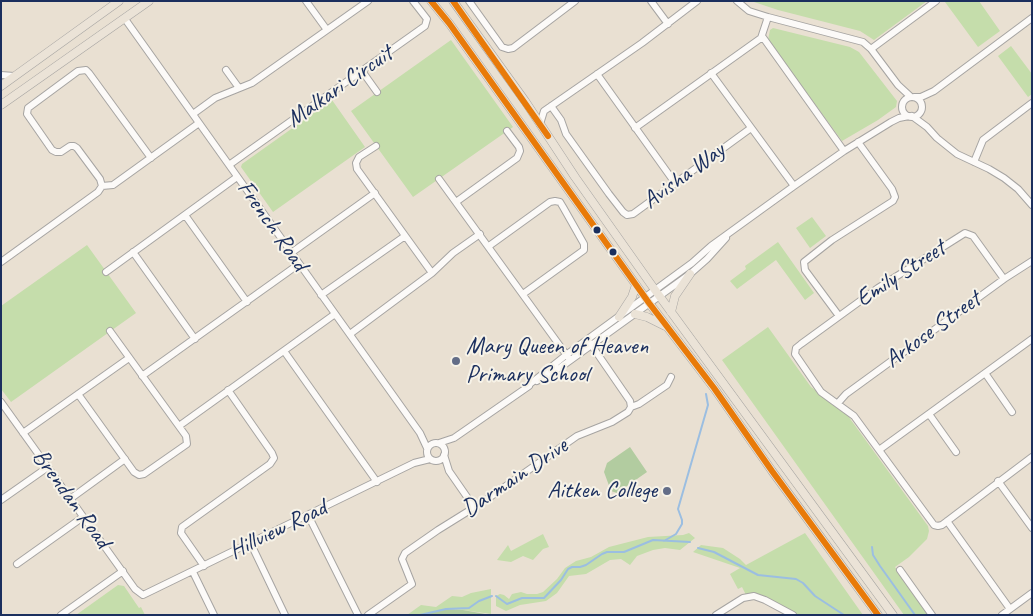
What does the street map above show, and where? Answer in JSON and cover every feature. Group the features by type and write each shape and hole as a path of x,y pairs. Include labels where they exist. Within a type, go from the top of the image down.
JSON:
{"main road":[{"path":"1,86 119,1"},
{"path":"1,105 149,1"},
{"path":"431,1 878,615"},
{"path":"453,1 657,293 893,615"},
{"path":"671,312 675,296 690,274"},
{"path":"618,317 632,297 636,285"},
{"path":"635,314 647,317 668,328"}],"street":[{"path":"306,1 327,30"},
{"path":"193,114 215,98 252,83 368,1"},
{"name":"Malkari Circuit","path":"229,165 425,26 427,19 413,1"},
{"path":"470,2 502,46 508,49 513,48 575,1"},
{"path":"651,1 668,24"},
{"path":"540,124 544,111 668,24 697,1"},
{"path":"737,1 749,11 857,40 871,49 898,86 919,100 927,127"},
{"path":"871,49 936,1"},
{"path":"635,128 762,36 768,17"},
{"path":"891,122 906,99 913,97 921,98 934,91 1032,18"},
{"name":"French Road","path":"125,19 420,433 427,450"},
{"path":"762,36 844,151"},
{"path":"1,262 98,192 102,186 100,179 77,148 70,146 61,152 52,150 27,114 28,108 78,71 86,70 90,73 151,158"},
{"path":"226,70 239,88"},
{"path":"362,71 377,92"},
{"path":"711,73 794,186"},
{"path":"597,74 675,183"},
{"path":"1,75 14,76"},
{"path":"898,86 904,113 927,127 936,138 957,154 1004,178 1018,189 1032,205"},
{"path":"589,342 618,317 657,293 736,228 844,151 899,118 917,115 934,91"},
{"path":"525,102 534,109 544,111"},
{"path":"974,162 983,140 1032,103"},
{"name":"Avisha Way","path":"551,106 561,120 566,134 625,214 633,214 751,128"},
{"path":"102,186 113,185 199,123"},
{"path":"456,202 517,158 520,151 519,147 507,131"},
{"path":"839,316 804,268 804,261 839,235 893,201 895,197 892,189 858,142"},
{"path":"376,146 360,157 356,163 357,169 432,274"},
{"path":"106,272 237,177"},
{"path":"439,179 568,357"},
{"path":"291,253 374,193"},
{"path":"489,246 550,202 560,202 584,244 584,250 524,294"},
{"path":"185,215 247,302"},
{"path":"657,293 690,274 736,228"},
{"name":"Emily Street","path":"838,403 822,392 795,356 795,350 798,346 885,284 965,233 972,236 1004,279"},
{"path":"350,334 432,274 453,253 480,234"},
{"path":"321,295 405,236"},
{"path":"133,252 195,338"},
{"name":"Arkose Street","path":"838,403 846,394 1032,260"},
{"path":"142,376 299,264"},
{"path":"450,472 433,460 427,450 431,444 454,438 589,342 635,314 647,300"},
{"path":"179,426 335,314"},
{"path":"78,394 136,474 142,476 187,444 186,436 110,332"},
{"path":"879,450 1032,339"},
{"path":"589,342 629,400 631,407"},
{"path":"284,351 377,482"},
{"path":"23,433 129,358"},
{"path":"985,373 1012,412"},
{"name":"Darmain Drive","path":"368,615 410,586 411,580 402,559 405,553 483,502 577,436 612,422 628,412 631,407 640,404 667,385 670,377"},
{"path":"204,566 182,533 182,527 270,464 274,458 272,452 228,390"},
{"name":"Brendan Road","path":"1,402 122,571 142,595"},
{"path":"838,403 854,416 934,525 938,526 947,521 1032,457"},
{"path":"929,414 956,452"},
{"name":"French Road","path":"420,433 438,443"},
{"path":"433,460 440,459 454,438"},
{"path":"438,443 444,452 450,472 474,507"},
{"name":"Hillview Road","path":"142,595 148,594 377,482 414,463 427,450"},
{"path":"70,498 125,459"},
{"name":"Hillview Road","path":"414,463 433,460"},
{"path":"1,500 48,467"},
{"path":"998,481 1032,528"},
{"path":"308,515 358,615"},
{"path":"17,564 84,517"},
{"path":"947,521 1010,609"},
{"path":"251,544 285,615"},
{"path":"900,570 932,615"},
{"path":"61,615 122,571"},
{"path":"193,572 214,615"},
{"path":"1002,615 1032,593"},
{"path":"716,615 743,598 750,596 765,600 793,615"}],"green space":[{"path":"751,1 927,1 874,40 860,31 778,10"},
{"path":"979,1 1000,31 978,47 945,2"},
{"path":"773,28 850,47 859,52 897,101 896,107 842,141 768,40 770,30"},
{"path":"451,40 513,127 413,197 351,111"},
{"path":"1011,46 1032,74 1032,94 1028,97 998,56"},
{"path":"332,100 365,147 273,212 241,167 242,164"},
{"path":"812,217 826,236 810,248 796,228"},
{"path":"778,242 814,293 805,300 776,260 737,289 730,281 746,269 745,266"},
{"path":"87,245 136,313 11,402 1,389 1,306"},
{"path":"768,327 811,387 843,409 928,526 927,539 909,557 895,567 929,615 904,615 722,360"},
{"path":"630,447 647,472 617,493 611,491 604,472 607,463"},
{"path":"689,533 695,538 680,550 665,548 653,550 637,556 630,565 621,559 610,560 586,574 569,576 557,593 546,601 520,605 506,611 496,606 496,596 500,594 509,599 512,594 521,592 537,594 543,592 557,579 565,568 576,561 591,557 609,547 648,537"},
{"path":"805,533 863,615 799,615 761,595 746,595 742,587 738,589 730,574 740,568 693,552 701,545 723,548 746,565"},
{"path":"543,534 549,547 543,549 533,560 523,556 511,562 497,560 508,545 511,551"},
{"path":"118,585 124,586 145,615 76,615"},
{"path":"491,589 491,614 446,609 420,615 407,615 421,605 436,607 452,596 462,597"},
{"path":"446,609 463,610 491,615 420,615"}],"waterway":[{"path":"664,541 676,534 682,524 678,509 708,405 706,394"},
{"path":"496,596 507,604 522,598 544,598 561,580 568,569 586,565 607,552 624,552 653,540 690,542"},
{"path":"872,547 873,555 915,615"},
{"path":"698,548 714,552 758,575 796,579 803,583 815,596 844,615"},
{"path":"420,615 446,609 469,608 479,601 492,596"}],"transit line":[{"path":"431,1 449,23 649,303 714,388 772,471 878,615"},
{"path":"453,1 548,136"}],"place":[{"name":"Mary Queen of Heaven Primary School","path":"456,361"},
{"name":"Aitken College","path":"667,491"}]}
